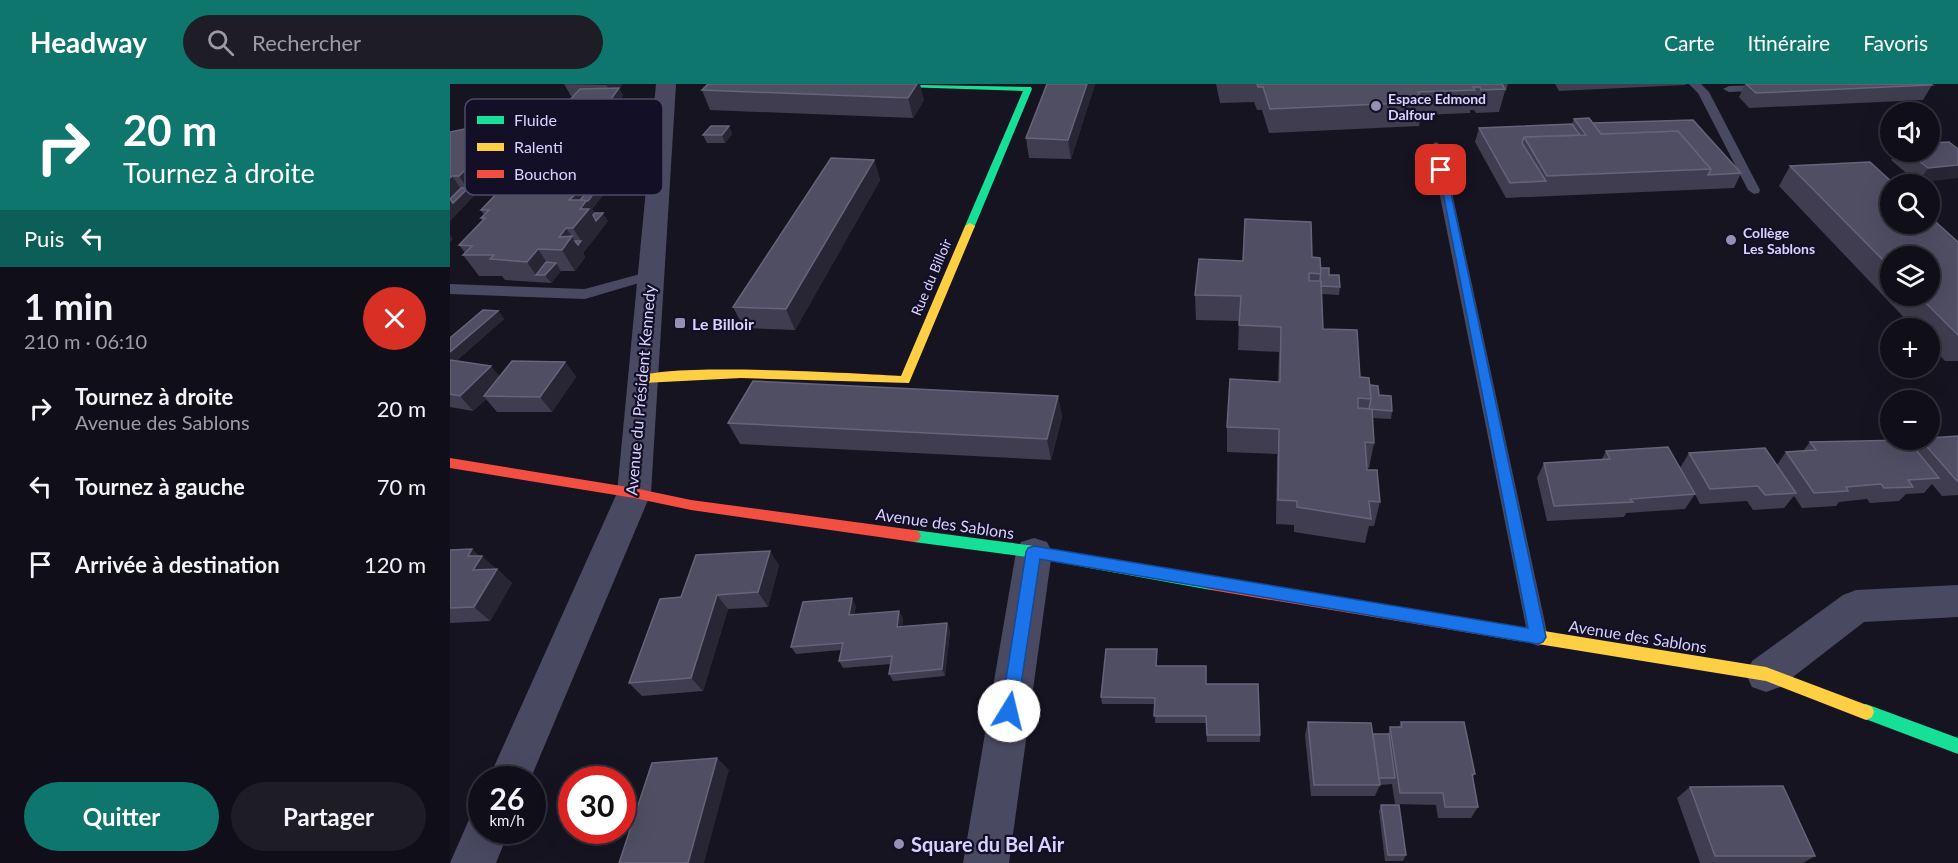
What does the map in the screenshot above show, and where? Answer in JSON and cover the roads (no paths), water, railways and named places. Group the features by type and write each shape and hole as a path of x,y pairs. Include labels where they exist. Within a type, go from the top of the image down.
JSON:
{"street":[{"name":"Avenue du Président Kennedy","path":"663,122 666,84"},
{"name":"Rue du Billoir","path":"643,379 711,372 905,380 1028,89 872,84"},
{"name":"Avenue du Président Kennedy","path":"516,766 634,493 657,195"},
{"name":"Avenue des Sablons","path":"450,463 634,493 691,505 1034,552 1263,592 1766,674 1958,746"},
{"path":"986,863 1034,552"},
{"path":"1766,674 1856,606 1958,601"},
{"path":"473,863 481,844"}],"lane":[{"path":"1695,84 1703,92 1754,190"},
{"path":"1729,90 1773,87"},
{"path":"1436,146 1538,637"},
{"path":"450,289 585,294 651,275"}],"place":[{"name":"Espace Edmond Dalfour","path":"1376,106"},
{"name":"Collège Les Sablons","path":"1731,240"},
{"name":"Le Billoir","path":"680,323"},
{"name":"Square du Bel Air","path":"899,844"}]}
